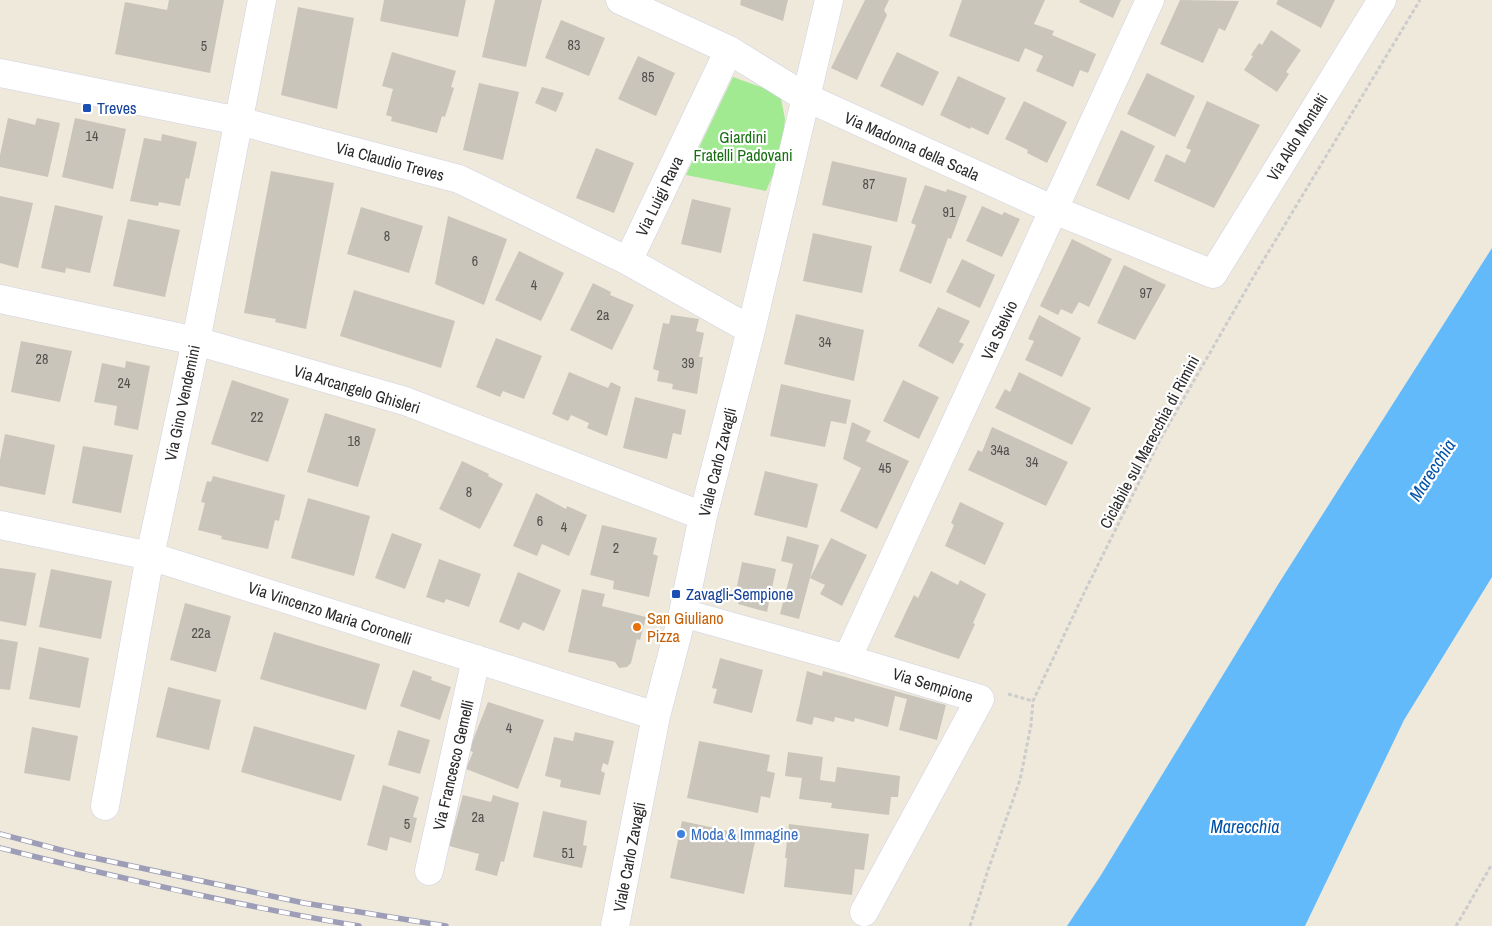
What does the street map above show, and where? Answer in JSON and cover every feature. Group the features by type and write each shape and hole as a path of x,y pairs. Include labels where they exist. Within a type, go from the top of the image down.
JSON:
{"street":[{"name":"Via Gino Vendemini","path":"105,806 150,556 196,341 262,0"},
{"name":"Via Madonna della Scala","path":"620,0 729,50 805,97 1054,210 1213,274"},
{"name":"Viale Carlo Zavagli","path":"615,926 656,716 683,612 703,516 751,330 829,0"},
{"name":"Via Stelvio","path":"847,659 1150,0"},
{"name":"Via Aldo Montalti","path":"1213,274 1382,0"},
{"name":"Via Luigi Rava","path":"628,261 729,50"},
{"name":"Via Claudio Treves","path":"0,74 239,121 459,179 628,261 751,330"},
{"name":"Via Arcangelo Ghisleri","path":"0,299 196,341 405,401 703,516"},
{"name":"Via Vincenzo Maria Coronelli","path":"0,525 150,556 656,716"},
{"name":"Via Sempione","path":"683,612 980,699 864,912"},
{"name":"Via Francesco Gemelli","path":"429,872 476,659"}],"path":[{"name":"Ciclabile sul Marecchia di Rimini","path":"970,926 1020,780 1031,725 1033,701 1089,583 1166,430 1259,268 1420,0"},
{"path":"1456,926 1492,864"}],"green space":[{"name":"Giardini Fratelli Padovani","path":"733,77 780,94 785,119 781,156 766,191 686,175"}],"water":[{"name":"Marecchia","path":"1492,248 1492,577 1404,720 1305,926 1067,926 1101,875 1279,583"}],"building":[{"path":"169,0 224,0 210,73 115,54 125,2 167,10"},
{"path":"384,0 466,0 458,37 380,21"},
{"path":"495,0 542,0 526,67 482,57"},
{"path":"741,0 788,0 783,21 740,5"},
{"path":"865,0 889,0 884,10 887,15 857,80 831,68"},
{"path":"962,0 1045,0 1034,24 1054,31 1052,35 1096,54 1088,73 1080,70 1073,87 1036,71 1043,56 1025,48 1019,62 949,36"},
{"path":"1080,0 1121,0 1113,18 1079,2"},
{"path":"1180,0 1239,1 1225,31 1219,28 1203,63 1160,44"},
{"path":"1278,0 1335,0 1321,28 1276,4"},
{"path":"298,7 354,18 337,109 281,95"},
{"path":"561,20 605,38 589,76 545,58"},
{"path":"1271,30 1301,50 1286,72 1289,74 1277,92 1244,70 1259,43 1262,45"},
{"path":"392,52 456,71 451,87 454,88 445,117 442,116 437,133 391,121 392,117 386,115 393,89 382,86"},
{"path":"897,52 939,72 923,106 880,86"},
{"path":"638,56 675,73 656,116 618,99"},
{"path":"1147,73 1195,96 1175,137 1127,114"},
{"path":"958,76 1006,98 988,135 940,115"},
{"path":"479,83 519,92 503,160 463,150"},
{"path":"542,87 564,93 556,112 535,103"},
{"path":"1024,101 1067,122 1047,163 1027,153 1028,150 1005,139"},
{"path":"1207,101 1260,125 1214,208 1154,181 1166,154 1185,163 1191,150 1186,148"},
{"path":"8,118 35,125 37,118 60,123 48,177 0,167 0,155"},
{"path":"75,118 126,129 113,189 62,177"},
{"path":"1121,130 1155,146 1129,200 1096,185"},
{"path":"162,134 197,142 189,179 186,178 180,206 159,202 158,206 130,201 144,138 161,141"},
{"path":"596,148 634,163 614,213 576,198"},
{"path":"832,161 907,178 897,222 822,205"},
{"path":"271,171 334,183 306,329 275,322 276,319 244,313"},
{"path":"925,185 946,192 947,189 967,196 951,239 948,238 931,284 899,271 916,225 911,223"},
{"path":"0,196 33,203 18,268 0,263"},
{"path":"692,199 731,208 721,253 681,244"},
{"path":"55,205 103,216 90,273 66,268 65,273 41,268"},
{"path":"982,206 1002,215 1004,212 1020,219 1002,257 966,241"},
{"path":"361,207 423,226 409,273 347,254"},
{"path":"448,216 507,239 484,305 435,284"},
{"path":"128,219 180,230 165,297 113,286"},
{"path":"813,233 872,246 862,293 803,281"},
{"path":"1072,239 1112,259 1089,307 1079,302 1072,314 1061,309 1058,315 1040,306"},
{"path":"519,251 564,273 541,321 495,300"},
{"path":"962,259 995,275 980,308 946,292"},
{"path":"1124,265 1166,285 1135,340 1097,323"},
{"path":"593,283 611,292 610,295 634,305 612,350 570,330"},
{"path":"354,290 455,321 441,368 340,336"},
{"path":"938,307 970,321 959,342 964,344 953,364 918,346"},
{"path":"796,314 864,330 854,381 784,364"},
{"path":"671,315 699,319 696,331 704,333 699,357 703,357 697,394 672,389 673,384 657,381 659,371 653,369 663,323 669,324"},
{"path":"1039,315 1081,338 1062,377 1025,360 1034,341 1028,339"},
{"path":"496,338 542,356 524,399 503,391 500,397 476,387"},
{"path":"21,341 72,351 60,402 11,392"},
{"path":"126,361 150,366 138,430 114,425 117,406 94,402 102,363 125,368"},
{"path":"569,372 608,388 611,382 621,387 607,436 587,428 589,423 571,415 568,421 552,414"},
{"path":"1019,372 1091,408 1072,445 995,408 1005,389 1010,392"},
{"path":"232,380 289,399 268,462 211,444"},
{"path":"903,380 939,397 919,439 883,421"},
{"path":"781,384 851,400 846,424 831,421 825,447 770,436"},
{"path":"635,397 686,410 681,435 673,433 667,459 623,448"},
{"path":"325,413 376,429 358,487 307,472"},
{"path":"852,422 871,431 866,441 909,461 877,529 840,511 861,468 843,459"},
{"path":"992,427 1068,462 1046,506 968,470 978,450 982,452"},
{"path":"5,434 55,445 45,495 0,486 0,460"},
{"path":"83,446 133,455 121,513 72,503"},
{"path":"462,461 489,474 488,476 503,484 480,529 439,509"},
{"path":"765,471 818,484 807,528 754,515"},
{"path":"213,476 285,495 279,521 275,520 268,549 221,539 222,536 198,530 205,503 201,502 207,481 211,482"},
{"path":"536,493 566,509 567,506 587,515 569,556 542,544 537,556 513,546"},
{"path":"308,498 370,516 354,576 291,558"},
{"path":"960,502 1004,523 985,565 945,546 954,525 951,523"},
{"path":"602,525 657,538 653,554 658,556 649,597 613,589 614,581 590,575"},
{"path":"392,533 422,544 405,589 375,578"},
{"path":"787,536 819,545 799,619 780,614 793,564 781,561"},
{"path":"831,538 867,555 842,606 820,594 825,585 810,578"},
{"path":"439,559 481,574 469,607 446,599 444,603 426,597"},
{"path":"742,562 776,569 767,612 738,604 741,587 737,586"},
{"path":"0,568 36,573 26,626 0,621"},
{"path":"51,569 112,581 101,639 39,627"},
{"path":"931,571 958,585 960,580 986,594 959,659 894,637 914,595 918,598"},
{"path":"518,572 561,590 544,631 523,622 519,630 499,622"},
{"path":"582,589 605,594 602,606 646,617 640,640 637,639 631,663 627,667 619,668 615,662 568,652"},
{"path":"185,603 231,616 216,672 170,660"},
{"path":"274,632 380,664 366,710 260,679"},
{"path":"0,639 18,642 10,690 0,689"},
{"path":"39,647 89,658 80,708 29,699"},
{"path":"720,658 763,670 752,713 713,703 717,689 712,688"},
{"path":"413,670 432,677 431,680 451,687 440,720 400,706"},
{"path":"807,671 822,676 823,671 946,705 937,740 899,730 907,699 895,696 888,727 855,718 854,722 835,717 834,722 814,717 812,725 796,721"},
{"path":"168,687 221,700 209,750 156,737"},
{"path":"488,702 544,720 518,789 466,769 473,752 469,750"},
{"path":"254,726 355,755 341,801 241,772"},
{"path":"32,727 78,736 70,781 24,773"},
{"path":"398,730 430,740 420,774 388,765"},
{"path":"575,732 614,741 608,765 603,763 601,771 605,773 600,795 560,787 561,780 545,776 554,737 573,741"},
{"path":"699,741 770,755 767,771 775,773 770,798 761,796 758,813 687,798"},
{"path":"788,752 823,757 820,780 835,782 837,767 900,776 898,797 891,797 889,815 831,808 832,803 799,799 802,778 785,776"},
{"path":"383,785 419,797 413,817 417,818 411,843 390,837 387,851 367,845"},
{"path":"463,795 491,802 493,795 519,803 504,862 501,861 497,876 475,870 479,854 449,846"},
{"path":"543,811 587,821 583,845 587,846 582,868 533,857"},
{"path":"682,821 756,837 744,894 670,878"},
{"path":"789,824 869,834 864,870 855,869 852,895 784,887"}],"railway":[{"path":"0,834 76,854 304,903 446,926"},
{"path":"0,848 179,891 359,926"}],"place":[{"name":"Treves","path":"87,108"},
{"name":"Zavagli-Sempione","path":"676,594"},
{"name":"San Giuliano Pizza","path":"637,627"},
{"name":"Moda & Immagine","path":"681,834"}]}
